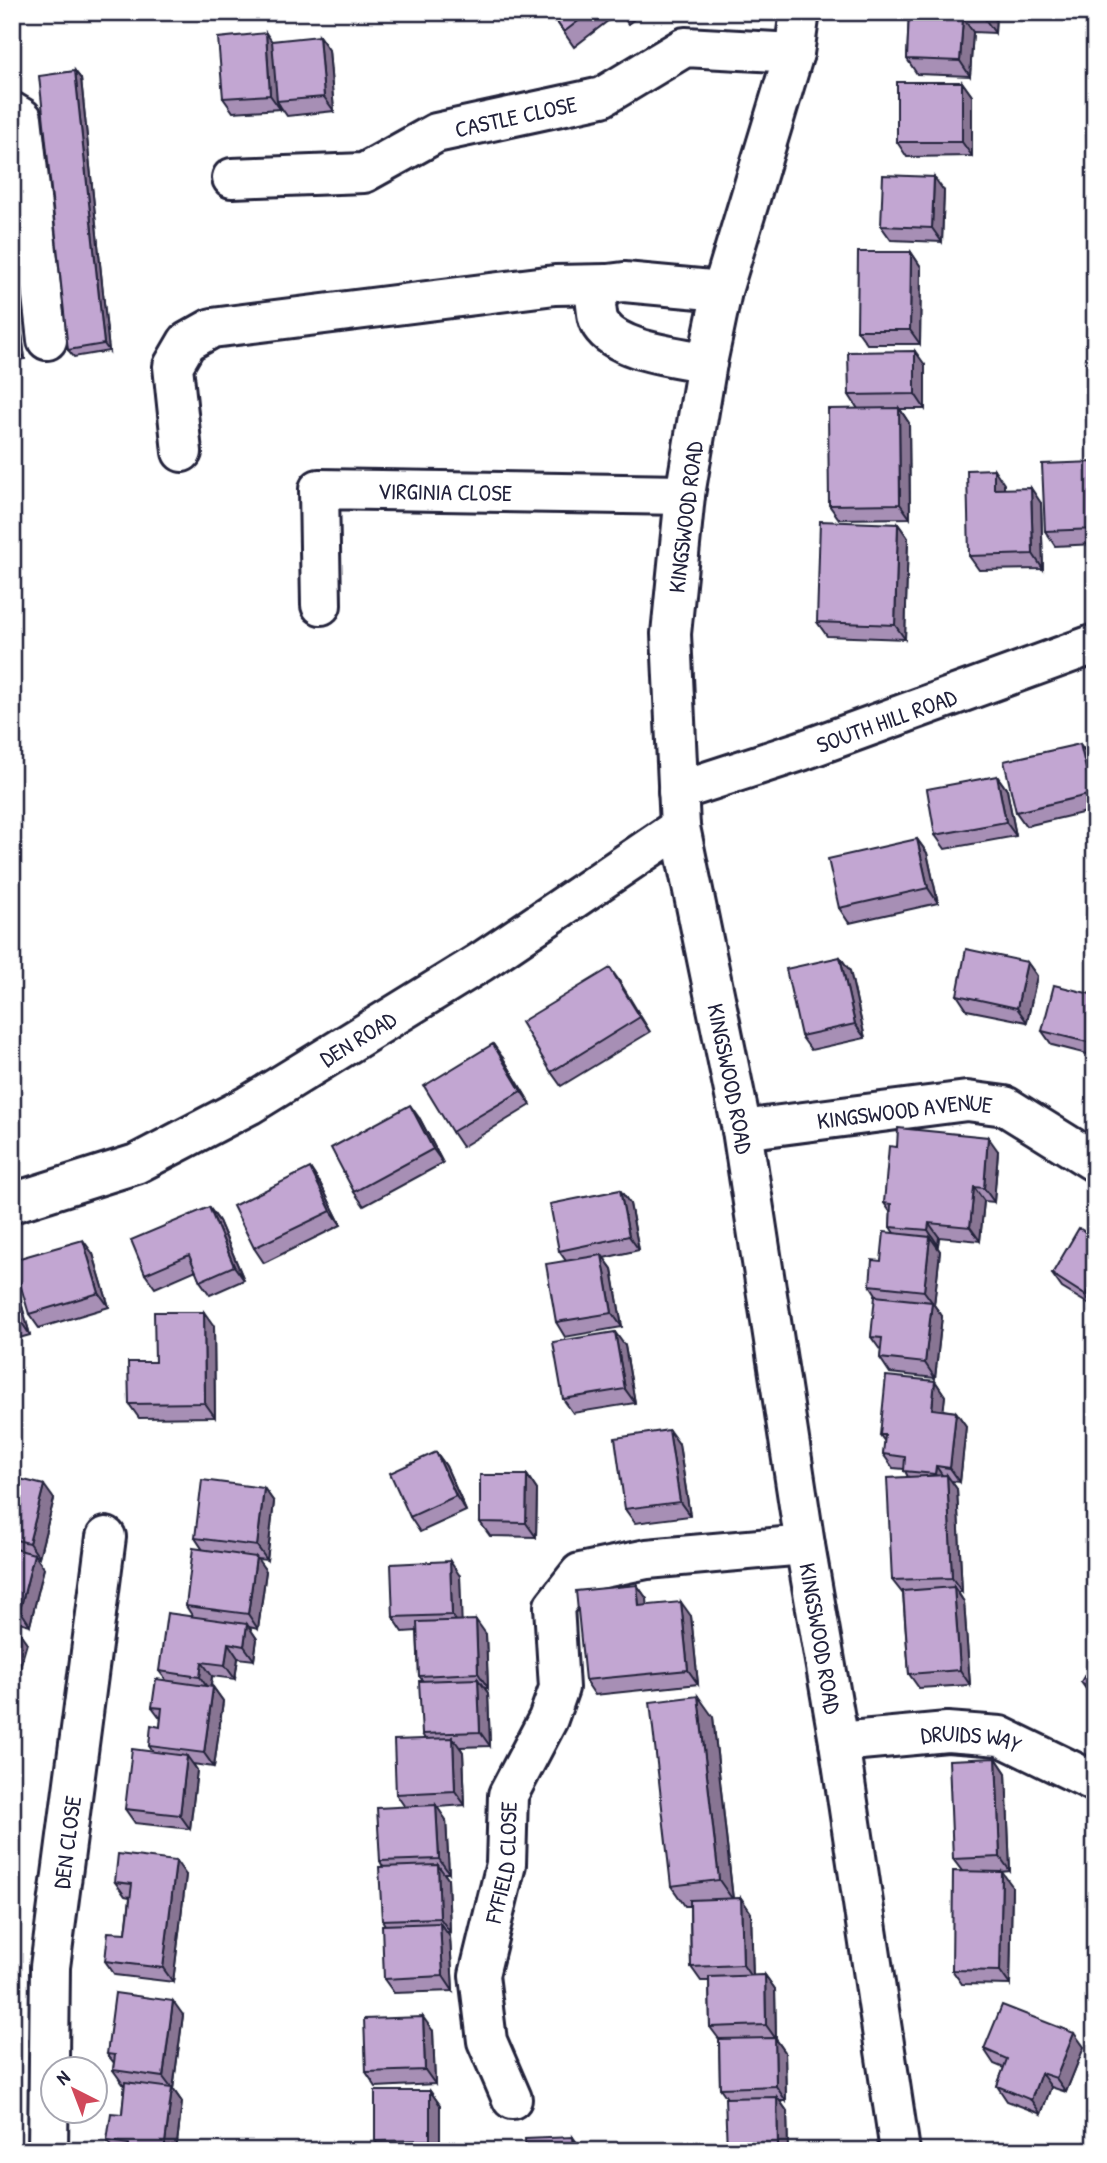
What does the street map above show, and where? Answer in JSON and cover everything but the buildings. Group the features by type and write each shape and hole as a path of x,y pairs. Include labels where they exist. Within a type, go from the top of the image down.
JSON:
{"street":[{"name":"KINGSWOOD ROAD","path":"800,12 794,53 722,291 685,495 671,634 679,809 742,1130 805,1545 839,1742 900,2151"},
{"name":"CASTLE CLOSE","path":"232,178 364,173 436,133 602,97 685,47 794,53"},
{"path":"12,112 22,118 47,340"},
{"path":"182,452 173,366 187,342 212,328 555,285 624,282 722,291"},
{"path":"608,284 596,299 599,323 611,336 629,346 707,363"},
{"name":"VIRGINIA CLOSE","path":"321,605 319,489 685,495"},
{"name":"SOUTH HILL ROAD","path":"679,809 801,751 1095,644"},
{"name":"DEN ROAD","path":"12,1203 136,1164 249,1105 481,962 679,809"},
{"name":"KINGSWOOD AVENUE","path":"742,1130 967,1101 1005,1106 1095,1162"},
{"name":"DEN CLOSE","path":"48,2151 50,1968 106,1537"},
{"name":"FYFIELD CLOSE","path":"512,2099 487,2040 479,1975 506,1864 508,1795 548,1719 559,1688 554,1606 580,1573 647,1559 805,1545"},
{"name":"DRUIDS WAY","path":"839,1742 947,1732 1000,1736 1095,1782"}]}
